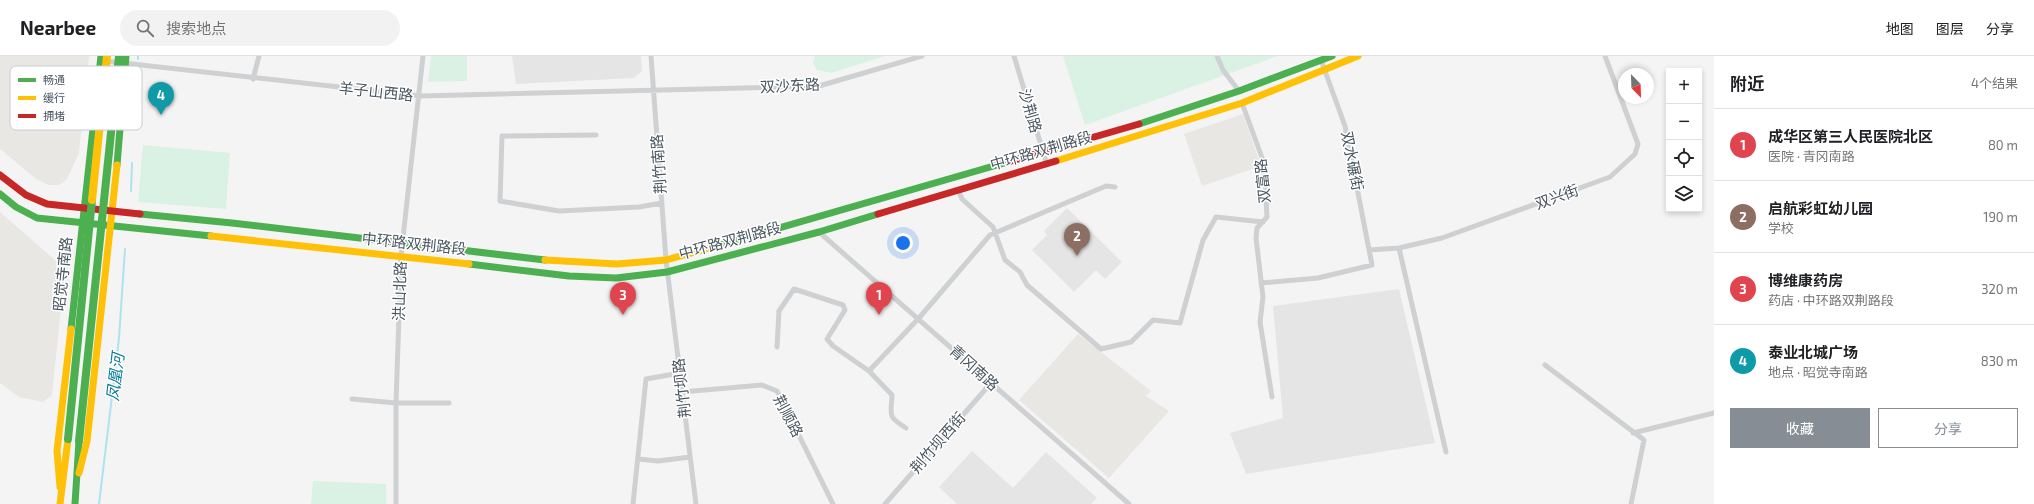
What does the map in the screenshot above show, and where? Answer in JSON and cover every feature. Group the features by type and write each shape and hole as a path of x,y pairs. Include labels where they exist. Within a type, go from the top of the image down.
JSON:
{"main road":[{"path":"118,66 119,56"},
{"name":"中环路双荆路段","path":"0,175 21,192 40,203 84,209 556,261 617,264 666,260 1151,121 1239,91 1332,56"},
{"name":"中环路双荆路段","path":"0,194 16,207 37,218 402,256 569,276 616,278 667,272 819,232 1047,165 1242,103 1358,56"},
{"name":"昭觉寺南路","path":"60,500 57,451 94,130"},
{"name":"昭觉寺南路","path":"60,500 68,439 96,130"},
{"path":"77,502 76,487 79,441 111,130"},
{"path":"76,487 87,441 112,225 120,130"}],"street":[{"path":"253,79 259,56"},
{"name":"洪山北路","path":"396,504 396,403 402,256 423,56"},
{"name":"荆竹南路","path":"651,56 667,272"},
{"name":"双沙东路","path":"654,90 819,86 921,56"},
{"name":"沙荆路","path":"1014,56 1047,165"},
{"path":"1218,56 1223,70 1239,91"},
{"name":"双兴街","path":"1369,250 1399,248 1442,238 1610,178 1635,154 1638,144 1606,56"},
{"name":"羊子山西路","path":"103,58 126,60 253,79 420,96 654,90"},
{"name":"双水碾街","path":"1261,282 1318,278 1372,265 1345,126 1321,60"},
{"name":"双富路","path":"1242,103 1264,163 1267,216 1257,228 1256,238 1263,297 1260,322 1272,398"},
{"path":"596,134 502,136 500,201 559,211 639,207 662,203"},
{"path":"869,371 920,318 990,234 1106,186 1115,187"},
{"path":"958,190 962,199 993,227 1005,260 1020,272 1027,285 1101,349 1131,342 1153,320 1180,323 1203,240 1216,217 1263,222"},
{"name":"青冈南路","path":"819,232 920,318 1129,504"},
{"path":"1399,248 1446,452"},
{"name":"荆竹坝路","path":"667,272 696,504"},
{"path":"777,347 779,311 794,289 843,305 845,310 827,339 833,346 869,371 892,394 889,412 893,420 906,428"},
{"path":"1544,365 1644,440 1631,504"},
{"path":"633,504 646,379 680,373"},
{"name":"荆竹坝西街","path":"885,504 991,382"},
{"name":"荆顺路","path":"682,392 762,385 777,391 833,504"},
{"path":"352,398 396,403 449,403"},
{"path":"1633,432 1714,413"},
{"path":"638,459 658,461 690,457"}],"shaded area":[{"path":"0,56 89,56 88,66 10,66 10,130 81,130 79,153 67,179 59,185 49,185 36,179 0,149"},
{"path":"512,56 641,56 642,71 634,78 516,84"},
{"path":"1243,114 1261,166 1202,186 1184,134"},
{"path":"1067,208 1122,262 1105,279 1096,270 1074,292 1032,250 1047,235 1044,231"},
{"path":"0,212 65,269 52,395 43,402 19,397 0,383"},
{"path":"1399,289 1435,443 1246,474 1230,433 1283,418 1273,306"},
{"path":"1078,334 1151,391 1146,396 1169,411 1109,478 1019,400"},
{"path":"972,451 1013,488 1046,452 1097,498 1091,504 957,504 939,487"}],"green space":[{"path":"431,56 467,56 467,81 428,82"},
{"path":"815,56 885,56 831,73 817,70 813,63"},
{"path":"1063,56 1278,56 1085,125"},
{"path":"143,145 230,153 226,209 138,202"},
{"path":"313,481 386,484 386,504 311,504"}],"waterway":[{"name":"凤凰河","path":"131,191 132,163"},
{"name":"凤凰河","path":"99,504 119,338 125,249"}],"traffic: fast":[{"path":"100,66 101,56"},
{"path":"118,66 119,56"},
{"path":"125,66 126,56"},
{"path":"1139,124 1239,91 1332,56"},
{"path":"71,329 93,130"},
{"path":"79,441 111,130"},
{"path":"117,165 120,130"},
{"path":"720,245 1011,161"},
{"path":"0,194 16,207 37,218 211,236"},
{"path":"68,439 92,200"},
{"path":"140,214 232,223 545,260"},
{"path":"469,264 569,276 616,278 667,272 819,232 878,214"},
{"path":"75,504 79,441"}],"traffic: slow":[{"path":"106,66 107,56"},
{"path":"1056,161 1242,103 1358,56"},
{"path":"92,200 99,130"},
{"path":"79,473 87,441 117,165"},
{"path":"211,236 469,264"},
{"path":"545,260 617,264 666,260 720,245"},
{"path":"60,487 57,451 71,329"},
{"path":"60,504 68,439"}],"traffic: jam":[{"path":"1011,161 1139,124"},
{"path":"878,214 1056,161"},
{"path":"0,175 26,195 47,204 140,214"}],"place":[{"name":"泰业北城广场","path":"161,115"},
{"name":"启航彩虹幼儿园","path":"1077,256"},
{"name":"博维康药房","path":"623,315"},
{"name":"成华区第三人民医院北区","path":"879,315"}]}
